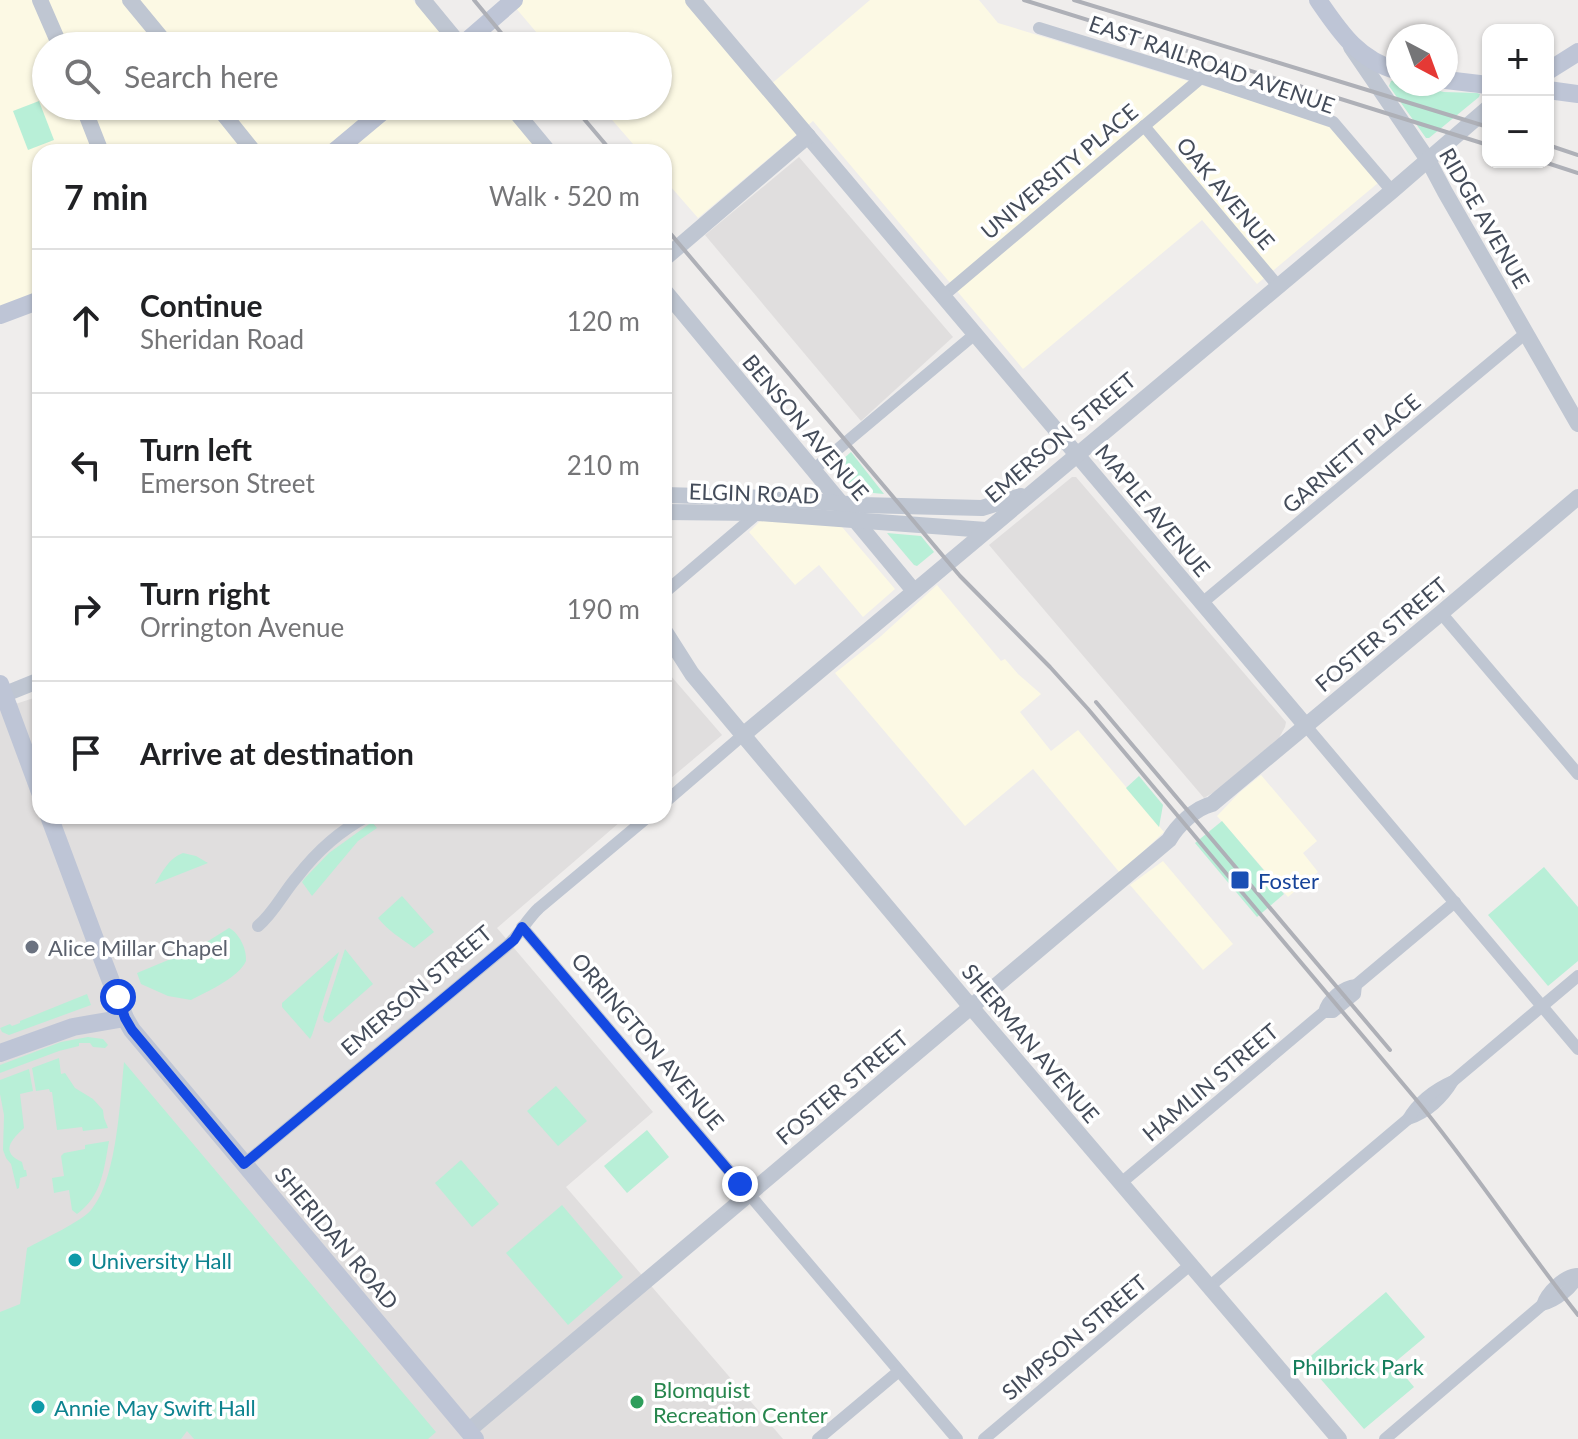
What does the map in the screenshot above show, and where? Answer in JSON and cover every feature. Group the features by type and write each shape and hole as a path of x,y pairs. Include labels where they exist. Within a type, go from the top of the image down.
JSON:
{"main road":[{"path":"477,32 514,0"},
{"path":"1318,0 1345,39 1368,57 1386,65"},
{"path":"1554,67 1578,52"},
{"path":"1458,81 1482,84"},
{"path":"1554,91 1578,94"},
{"path":"344,144 372,120"},
{"path":"0,315 32,303"},
{"path":"1,691 32,771"},
{"name":"SHERIDAN ROAD","path":"52,824 125,1018 472,1435"},
{"path":"0,1053 73,1027 125,1018"}],"street":[{"path":"40,0 54,32"},
{"path":"130,0 156,32"},
{"path":"423,0 449,32"},
{"name":"MAPLE AVENUE","path":"693,0 1578,1049"},
{"name":"EAST RAILROAD AVENUE","path":"1039,28 1333,122 1392,191"},
{"name":"RIDGE AVENUE","path":"1345,39 1428,160 1578,424"},
{"name":"UNIVERSITY PLACE","path":"943,296 1201,78"},
{"name":"EMERSON STREET","path":"672,796 1482,113"},
{"path":"88,120 98,144"},
{"path":"228,120 248,144"},
{"path":"523,120 542,144"},
{"name":"OAK AVENUE","path":"1144,126 1278,286"},
{"path":"672,252 808,136"},
{"name":"BENSON AVENUE","path":"672,300 914,591"},
{"name":"GARNETT PLACE","path":"1202,603 1526,333"},
{"path":"813,470 975,334"},
{"name":"ELGIN ROAD","path":"672,495 982,508 1030,493"},
{"name":"FOSTER STREET","path":"472,1435 749,1194 1171,838 1174,831 1203,806 1212,804 1578,497"},
{"name":"ELGIN ROAD","path":"672,512 758,513 986,530"},
{"path":"672,586 758,513"},
{"path":"1441,613 1578,774"},
{"name":"SHERMAN AVENUE","path":"672,643 692,674 743,735 1339,1439"},
{"name":"SHERMAN AVENUE","path":"672,656 692,674"},
{"path":"1,691 32,682"},
{"path":"258,926 270,916 316,854 335,836 355,824"},
{"name":"EMERSON STREET","path":"244,1164 514,940 528,917 639,824"},
{"name":"HAMLIN STREET","path":"1121,1183 1324,1012 1333,1012 1355,994 1356,985 1455,902"},
{"name":"ORRINGTON AVENUE","path":"522,927 957,1439"},
{"path":"1209,1287 1408,1119 1414,1108 1440,1087 1453,1081 1578,976"},
{"name":"SIMPSON STREET","path":"984,1439 1190,1265"},
{"path":"1385,1439 1542,1305 1551,1303 1577,1281 1578,1274"},
{"path":"818,1439 899,1371"}],"shaded area":[{"path":"0,0 413,0 440,32 32,32 32,120 514,120 534,144 32,144 32,300 0,312"},
{"path":"509,0 700,0 770,85 870,0 979,0 998,23 1328,124 1378,183 1257,284 1202,220 1023,369 813,121 698,218 672,188 672,144 633,144 612,120 672,120 672,32 536,32"},
{"path":"799,157 953,337 861,421 705,235"},
{"path":"1072,477 1076,477 1286,722 1279,738 1204,798 989,545"},
{"path":"764,517 842,527 895,589 863,617 819,565 795,585 749,532"},
{"path":"937,585 1001,661 1005,659 1041,694 1020,712 1051,751 1078,730 1164,832 1120,873 1033,769 965,826 835,673"},
{"path":"672,677 722,735 672,777"},
{"path":"32,699 32,824 618,824 497,928 653,1112 566,1187 783,1439 0,1439 0,709"},
{"path":"1261,775 1317,841 1303,853 1318,872 1288,897 1217,816"},
{"path":"1163,861 1233,944 1203,970 1130,885"}],"green space":[{"path":"1480,94 1429,138 1396,96"},
{"path":"32,104 32,120 46,120 54,140 32,144 32,148 28,150 13,111"},
{"path":"851,452 884,494 852,491 837,475 835,468"},
{"path":"887,533 921,536 934,552 917,566 914,565"},
{"path":"1139,776 1163,805 1159,827 1126,788"},
{"path":"1222,821 1284,894 1257,917 1195,843"},
{"path":"369,824 377,828 358,841 312,896 302,882 329,853"},
{"path":"183,853 208,863 155,884 170,862"},
{"path":"1544,867 1578,907 1578,961 1548,986 1488,915"},
{"path":"402,896 434,932 414,948 378,918"},
{"path":"229,928 242,942 246,961 222,984 191,1000 168,996 141,984 137,973 197,948"},
{"path":"345,949 373,984 329,1023 323,1017"},
{"path":"339,952 310,1039 282,1007 282,1003"},
{"path":"87,994 91,1005 9,1035 0,1028 20,1023"},
{"path":"88,1037 103,1039 108,1045 105,1048 79,1043 79,1046 0,1073 0,1065 61,1042"},
{"path":"59,1058 61,1074 65,1073 75,1088 93,1099 103,1110 108,1128 57,1130 52,1092 49,1089 36,1091 32,1068"},
{"path":"124,1062 436,1432 428,1439 194,1439 187,1431 181,1439 0,1439 0,1312 20,1304 27,1248 79,1219 91,1210 100,1197 116,1139"},
{"path":"29,1069 33,1091 20,1094 24,1128 10,1146 11,1154 22,1162 27,1176 20,1178 17,1189 11,1164 3,1150 4,1115 0,1080"},
{"path":"556,1086 587,1121 558,1146 527,1111"},
{"path":"647,1130 669,1157 627,1193 604,1166"},
{"path":"109,1141 97,1190 77,1214 72,1210 69,1190 54,1193 52,1178 64,1176 61,1156 85,1149 85,1145"},
{"path":"461,1160 499,1204 472,1227 435,1183"},
{"path":"562,1205 623,1277 568,1325 506,1253"},
{"name":"Philbrick Park","path":"1386,1292 1425,1337 1394,1363 1414,1387 1364,1429 1305,1361"}],"railway":[{"path":"474,0 500,32"},
{"path":"1024,0 1482,143"},
{"path":"1074,0 1482,125"},
{"path":"585,120 605,144"},
{"path":"1554,147 1578,155"},
{"path":"1554,165 1578,173"},
{"path":"672,235 960,576 1088,709 1414,1097 1578,1315"},
{"path":"1096,702 1390,1050"}],"place":[{"name":"Foster","path":"1240,880"},
{"name":"Alice Millar Chapel","path":"32,947"},
{"name":"University Hall","path":"75,1260"},
{"name":"Blomquist Recreation Center","path":"637,1402"},
{"name":"Annie May Swift Hall","path":"38,1407"}],"route":[{"path":"118,997 132,1030 244,1164 514,940 522,927 740,1184"}]}
